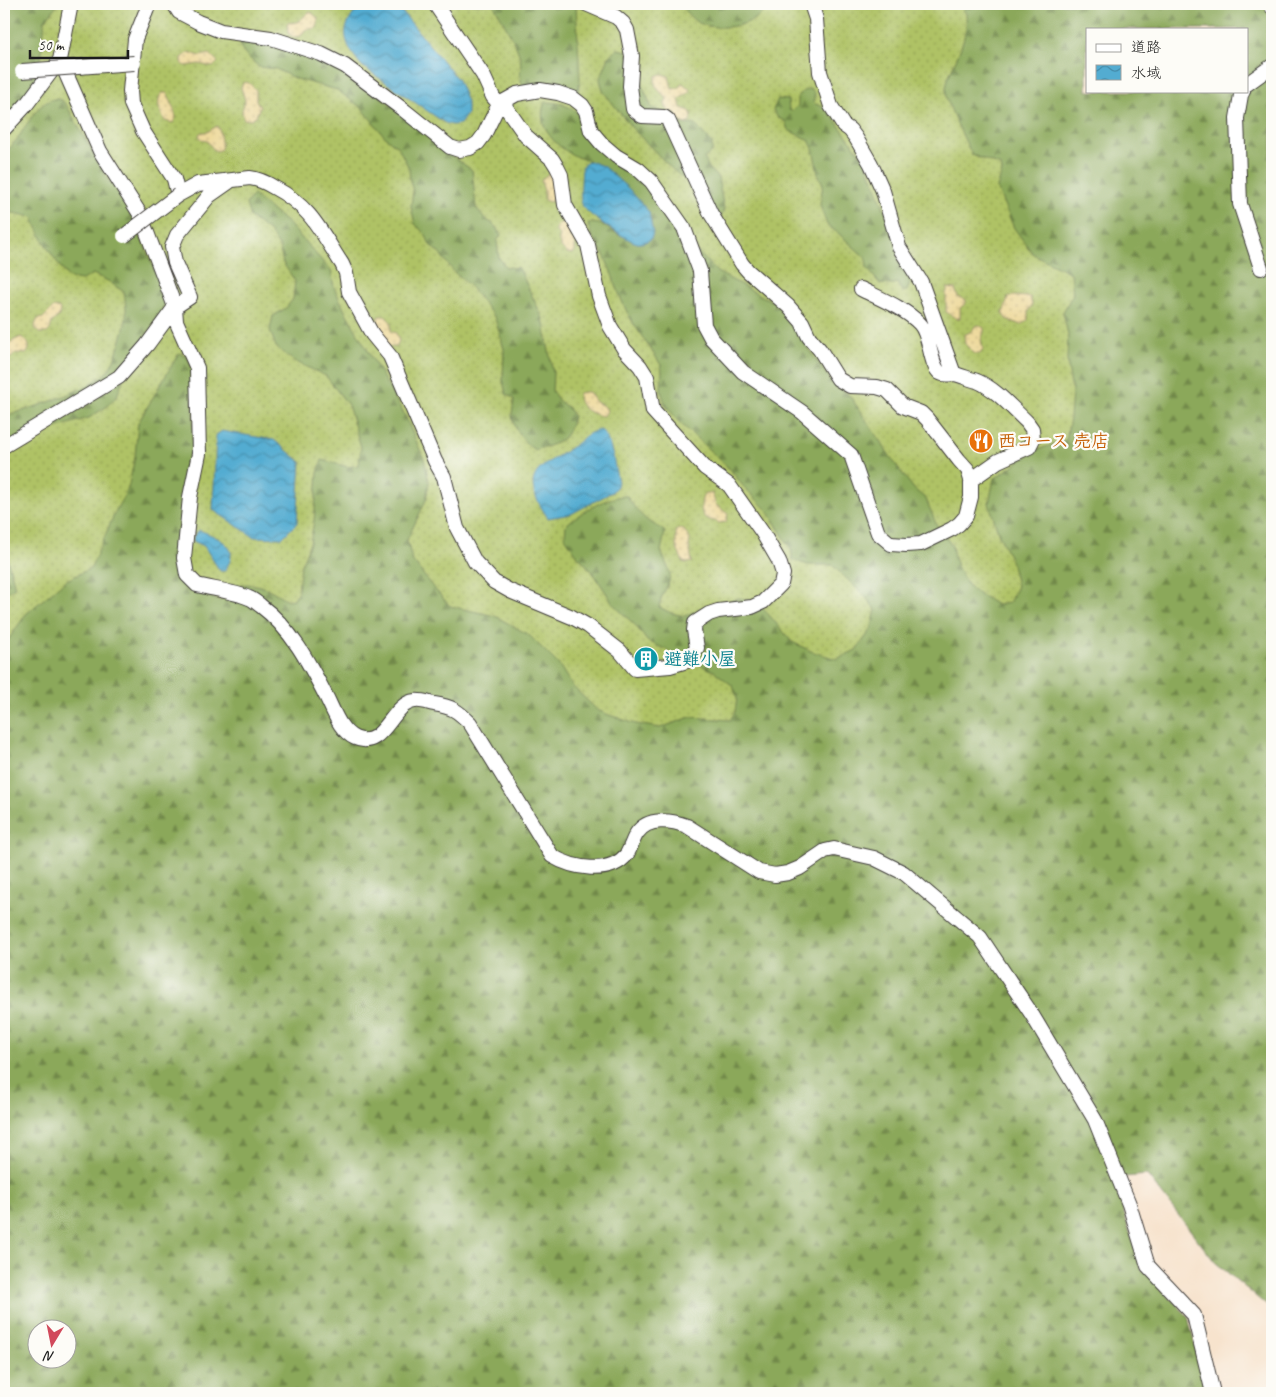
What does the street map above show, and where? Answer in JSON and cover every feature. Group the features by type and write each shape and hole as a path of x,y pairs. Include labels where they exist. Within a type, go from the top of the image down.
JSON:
{"street":[{"path":"4,129 26,105 60,60 71,4"},
{"path":"145,4 147,8 146,13 138,28 135,39 130,92 131,104 143,131 174,179 178,195"},
{"path":"174,4 180,12 198,22 221,31 270,38 321,54 345,66 450,147 459,150 470,148 478,143 499,104 526,91 540,90 573,98 586,111 591,131 602,144 651,180 684,228 700,271 704,325 712,338 743,372 802,412 851,455 878,533 891,544 921,544 960,524 966,516 970,497 971,480 968,470 958,460 928,419 921,413 903,406 887,390 850,386 838,379 820,350 809,337 802,322 788,306 748,271 711,214 668,120 664,117 642,116 633,109 630,86 632,56 627,30 623,23 616,17 586,4"},
{"path":"124,236 178,195 198,184 233,179 258,179 296,200 310,214 342,264 346,273 349,292 372,334 390,356 435,461 444,477 457,528 475,562 494,582 502,587 572,617 588,626 620,652 631,671 670,666 687,661 697,648 694,630 695,623 709,614 718,611 752,607 762,602 781,584 783,574 779,561 769,543 729,485 704,468 653,411 647,377 640,366 624,349 610,326 599,296 588,245 565,205 557,167 552,159 526,136 507,109 499,104 493,96 486,73 435,4"},
{"path":"811,4 816,19 820,72 831,106 856,138 871,164 883,191 899,247 921,282 954,374"},
{"path":"60,60 100,151 140,214 175,307 176,321 198,368 199,454 190,497 184,558 187,575 192,581 197,585 250,598 284,626 311,668 343,729 355,738 366,740 375,737 381,733 401,707 415,700 450,707 460,712 470,723 552,856 558,859 583,866 605,867 618,862 626,854 636,834 646,825 664,821 687,826 759,872 767,875 788,873 800,868 825,851 834,849 874,858 904,873 980,937 1031,1013 1096,1120 1129,1204 1148,1266 1194,1315 1213,1393"},
{"path":"22,71 134,63"},
{"path":"1248,83 1272,66"},
{"path":"1243,92 1237,118 1240,204 1261,268"},
{"path":"4,446 119,377 148,345 175,307 190,297 173,255 172,247 177,234 209,196 233,179"},
{"path":"861,289 896,308 920,324 926,334 935,365 940,373 954,374 978,382 991,389 1027,422 1032,429 1034,439 1029,447 998,461 971,480"}],"green space":[{"path":"4,4 996,4 1101,268 1130,556 710,790 4,688"},
{"path":"4,4 58,4 45,21 39,75 12,114 4,120"},
{"path":"493,4 576,4 580,80 578,91 571,93 525,89 520,76 521,63 519,53"},
{"path":"681,4 767,4 762,13 755,19 730,27 712,27 697,22"},
{"path":"958,4 1272,4 1272,1310 1215,1262 1147,1175 1113,1178 1141,1268 1188,1316 1206,1393 4,1393 4,646 26,614 65,581 91,568 117,508 128,489 135,457 138,423 179,353 188,358 193,374 193,455 185,511 172,555 187,581 201,594 220,601 230,586 247,584 261,586 287,600 294,599 298,591 301,565 310,543 318,473 322,460 348,467 359,465 361,447 348,405 326,376 294,361 276,347 270,330 273,316 286,308 293,299 295,281 283,263 279,246 269,231 250,217 246,204 253,195 289,224 331,271 334,287 344,309 405,416 424,459 429,482 426,500 407,540 412,560 450,606 495,616 529,635 559,665 573,687 597,710 609,715 636,724 660,728 691,717 730,720 735,712 737,698 733,686 714,671 647,641 636,626 614,605 592,571 577,555 565,537 566,525 572,520 586,510 612,498 627,496 642,516 665,532 661,551 670,573 669,582 659,607 671,613 685,616 704,607 741,598 763,609 792,642 813,652 837,659 856,650 871,630 876,610 864,595 832,565 808,565 793,560 791,549 768,511 743,486 731,470 679,422 665,404 661,390 661,365 627,312 605,257 593,237 588,223 606,226 620,236 589,161 579,158 561,147 547,131 543,122 542,112 545,102 566,106 584,117 646,184 697,251 717,272 775,303 792,320 808,349 830,379 850,396 898,468 914,489 926,499 936,524 952,546 959,571 971,589 997,605 1009,603 1017,586 1011,560 999,535 989,503 994,479 1034,451 1066,440 1072,392 1067,360 1068,335 1063,312 1073,294 1071,273 1033,254 1014,228 997,188 1002,172 1001,166 972,155 957,124 946,94 946,88 964,39 966,13"},
{"path":"240,39 272,42 344,68 420,128 440,148 472,170 476,208 483,217 494,225 501,235 497,241 499,258 506,267 519,268 543,319 553,373 552,391 573,416 565,437 556,443 535,450 523,440 517,431 512,416 514,399 506,394 503,381 504,349 495,318 470,286 455,273 430,245 426,235 415,224 411,206 413,191 409,168 398,147 386,138 362,108 337,90 296,79 276,69 259,67 241,48"},
{"path":"618,49 627,51 652,108 667,114 677,123 695,125 712,143 712,152 704,158 710,170 718,178 724,209 721,218 697,189 673,170 632,128 603,91 600,79 610,55"},
{"path":"811,89 815,94 813,103 826,108 865,160 910,273 907,291 902,291 897,283 891,285 880,284 867,268 866,258 827,225 820,205 823,184 818,174 813,148 809,140 788,130 785,121 778,118 773,110 778,99 788,100 789,110 792,111 798,106 798,95 805,90"},
{"path":"54,99 62,100 68,108 108,180 125,198 167,301 130,359 117,396 106,407 89,418 4,443 4,416 43,404 72,392 86,386 106,373 116,355 126,319 124,292 93,274 82,280 69,278 48,249 33,217 4,211 4,154 42,105"},
{"path":"4,547 15,587 4,594"}],"sand":[{"path":"309,12 318,18 317,27 305,30 301,36 293,37 288,33 287,23 298,22"},
{"path":"189,52 200,56 210,54 218,62 213,67 199,64 186,66 182,64 182,58"},
{"path":"661,74 669,76 672,89 679,88 682,83 689,88 690,92 679,99 681,108 690,111 692,116 690,122 686,124 681,122 675,112 670,112 666,108 665,103 667,99 657,89 655,83 656,76"},
{"path":"245,82 249,83 256,90 256,100 260,107 256,116 249,120 244,119 242,114 245,100 241,88"},
{"path":"162,93 167,93 172,105 176,118 173,123 165,121 160,110 159,99"},
{"path":"217,126 221,145 221,149 218,151 214,150 207,141 202,140 199,134"},
{"path":"552,171 557,191 553,194 553,200 549,202 544,200 541,181"},
{"path":"563,222 569,225 571,230 570,237 575,240 575,251 573,254 567,253 559,243 560,235 556,232 556,227"},
{"path":"948,288 955,289 958,297 966,300 966,303 960,308 960,318 957,319 946,312 946,293"},
{"path":"1013,296 1030,297 1032,305 1028,311 1028,320 1021,325 1006,319 1003,314 1008,298"},
{"path":"54,307 60,309 59,316 52,322 47,333 39,333 35,328 38,319 43,318"},
{"path":"379,316 385,316 391,322 391,331 396,333 399,341 396,347 390,347 383,341 377,320"},
{"path":"979,325 984,328 981,340 983,349 980,354 975,354 965,344 964,335"},
{"path":"21,337 29,345 26,354 16,353 11,358 4,358 4,345"},
{"path":"589,392 596,402 605,407 607,411 604,416 594,414 582,406 578,398 579,393"},
{"path":"705,493 712,493 716,505 728,514 726,522 719,523 704,517 701,507"},
{"path":"676,530 684,530 690,539 689,546 692,562 683,562 676,546"}],"water":[{"path":"363,4 389,4 403,13 458,80 467,102 467,114 460,124 452,125 445,123 362,66 347,42 346,27 349,20"},
{"path":"589,161 603,166 629,189 649,212 653,233 651,239 641,243 632,241 607,226 585,209 582,205 581,197 582,166"},
{"path":"601,430 611,448 618,482 617,486 612,492 571,514 548,518 534,492 533,482 536,475 541,468 585,436"},
{"path":"222,431 274,440 301,462 297,523 282,538 254,537 213,510 216,435"},
{"path":"199,530 220,539 231,551 230,562 225,571 220,571 204,546 193,541 194,535"}],"place":[{"name":"西コース 売店","path":"981,441"},
{"name":"避難小屋","path":"646,659"}]}
